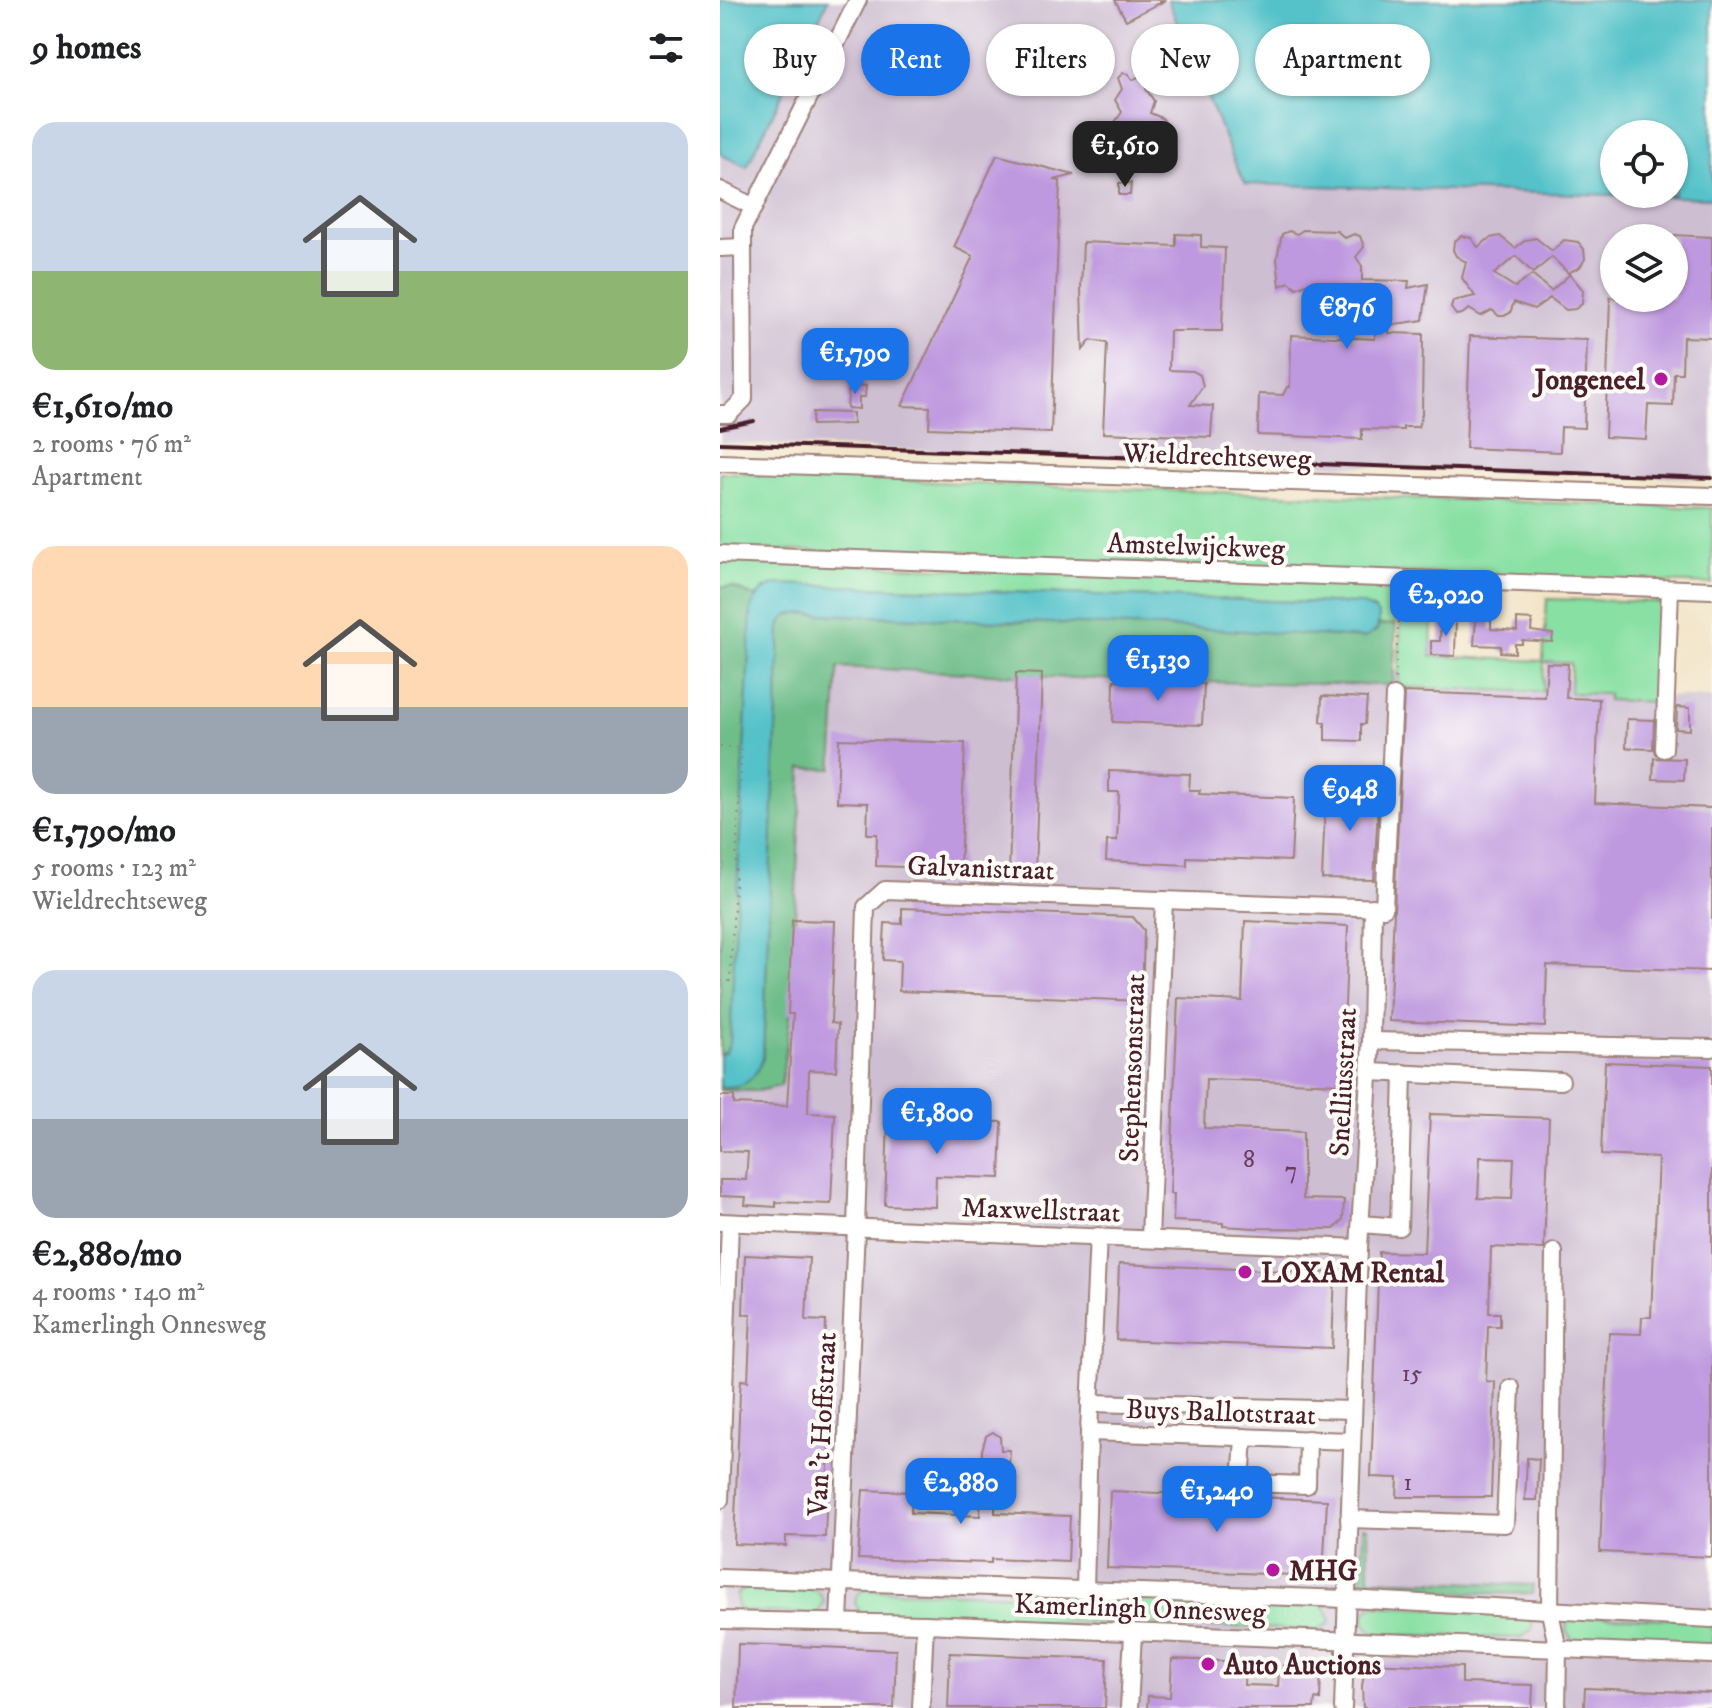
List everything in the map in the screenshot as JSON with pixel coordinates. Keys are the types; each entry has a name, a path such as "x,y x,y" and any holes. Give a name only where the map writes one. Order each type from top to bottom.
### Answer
{"street":[{"path":"720,414 729,414 744,399 743,228 858,0"},
{"path":"720,190 754,207"},
{"path":"720,248 743,247"},
{"name":"Wieldrechtseweg","path":"720,463 1712,496"},
{"name":"Amstelwijckweg","path":"720,554 1712,590"},
{"path":"1664,749 1670,589"},
{"name":"Snelliusstraat","path":"1343,1708 1359,1248 1370,1072 1373,907 1384,908 1394,696"},
{"name":"Galvanistraat","path":"856,1228 866,907 885,890 1373,907"},
{"name":"Stephensonstraat","path":"1150,1239 1164,900"},
{"path":"1371,1041 1712,1048"},
{"path":"1370,1072 1561,1081"},
{"path":"1361,1224 1399,1227 1403,1073"},
{"path":"720,1500 725,1222"},
{"name":"Maxwellstraat","path":"725,1222 1359,1248"},
{"name":"Van 't Hoffstraat","path":"839,1622 856,1228"},
{"name":"Buys Ballotstraat","path":"1085,1591 1098,1236"},
{"path":"1554,1252 1550,1612 1558,1650 1557,1708"},
{"path":"1349,1519 1505,1524 1511,1388"},
{"name":"Buys Ballotstraat","path":"1090,1403 1353,1410"},
{"name":"Buys Ballotstraat","path":"1089,1432 1352,1441"},
{"path":"1244,1437 1241,1483 1307,1485 1308,1439"},
{"name":"Kamerlingh Onnesweg","path":"720,1578 1348,1599 1712,1619"},
{"name":"Kamerlingh Onnesweg","path":"720,1620 925,1624 1712,1655"},
{"path":"921,1708 925,1624"},
{"path":"1129,1708 1133,1634"}],"path":[{"path":"1394,696 1400,579"},
{"path":"720,747 742,747 730,981 720,981"}],"shaded area":[{"path":"829,0 1168,0 1178,24 1131,24 1131,96 1209,96 1247,184 1600,195 1600,208 1688,208 1688,197 1712,198 1712,479 720,443 720,154 747,166 782,96 845,96 845,24 817,24"},
{"path":"798,651 1605,680 1604,694 1712,698 1712,1708 720,1708 720,1084 772,1084"}],"green space":[{"path":"720,472 1026,486 1712,508 1712,584 720,548"},
{"path":"720,560 1398,585 1396,624 1379,625 1379,616 1361,604 777,584 764,589 756,597 732,587 720,587"},
{"path":"1402,585 1433,585 1431,656 1543,661 1547,599 1659,602 1664,611 1663,662 1653,663 1653,685 1660,685 1659,702 1608,700 1608,694 1570,693 1571,663 1544,662 1543,692 1398,687"},
{"path":"720,587 732,587 756,597 751,608 730,1043 726,1052 720,1055"},
{"path":"790,613 1365,637 1377,630 1379,625 1396,624 1393,685 1142,681 838,667 832,769 802,768 790,1018 781,1086 757,1091 720,1090 720,1087 737,1087 763,1058 780,628 781,620"},
{"path":"1363,1527 1368,1528 1369,1579 1533,1585 1532,1594 1361,1591"},
{"path":"747,1588 815,1590 824,1602 817,1614 742,1611 737,1607 737,1593"},
{"path":"862,1590 1319,1604 1325,1607 1331,1620 1318,1630 862,1615 855,1603"},
{"path":"1372,1606 1525,1613 1532,1620 1532,1629 1521,1638 1375,1634 1364,1620 1365,1613"},
{"path":"1572,1616 1712,1620 1712,1646 1577,1643 1567,1630"}],"water":[{"path":"720,0 828,0 816,24 744,24 744,96 781,96 747,167 720,154"},
{"path":"1168,0 1712,0 1712,198 1688,197 1688,120 1600,120 1600,195 1246,184 1207,96 1239,96 1239,24 1178,24"},
{"path":"777,584 1361,604 1375,610 1379,616 1377,630 1365,638 808,613 785,617 780,628 763,1058 748,1082 720,1087 720,1055 726,1052 730,1043 751,608 761,593"}],"building":[{"path":"1115,0 1166,0 1126,20"},
{"path":"1123,73 1128,74 1131,78 1131,96 1151,96 1154,101 1150,113 1162,118 1167,125 1166,135 1157,146 1164,156 1164,163 1156,171 1145,168 1138,154 1121,163 1110,155 1111,147 1120,137 1113,125 1122,112 1115,100 1122,89 1118,78"},
{"path":"997,155 1074,175 1054,180 1060,181 1051,433 929,428 930,407 902,406 973,256 954,247"},
{"path":"1119,183 1131,183 1130,195 1119,195"},
{"path":"1303,230 1337,231 1345,238 1354,234 1360,236 1364,247 1356,257 1362,266 1362,280 1409,281 1408,288 1428,284 1423,320 1389,325 1389,333 1423,334 1422,414 1418,427 1403,427 1403,430 1362,429 1362,439 1258,435 1259,394 1283,395 1290,387 1291,335 1375,339 1377,286 1361,296 1349,293 1342,296 1333,286 1321,288 1311,282 1297,288 1289,282 1280,286 1277,258 1282,234 1289,231 1297,234"},
{"path":"1176,234 1201,235 1201,247 1225,248 1222,331 1170,331 1169,370 1193,371 1200,375 1203,386 1190,405 1213,406 1211,437 1103,433 1107,343 1091,340 1083,350 1083,242 1176,246"},
{"path":"1461,236 1471,238 1478,247 1490,238 1500,236 1515,248 1526,240 1536,238 1552,251 1564,240 1578,242 1584,249 1585,259 1580,267 1568,273 1552,257 1533,273 1516,256 1494,274 1515,287 1532,275 1551,291 1570,274 1583,290 1582,304 1566,310 1550,298 1534,309 1514,302 1510,313 1504,316 1492,310 1481,316 1469,309 1456,315 1451,308 1453,301 1475,296 1462,278 1466,262 1453,250 1454,242"},
{"path":"1688,236 1712,237 1712,338 1683,337 1682,373 1674,373 1673,406 1648,405 1646,439 1605,437 1609,312 1688,312"},
{"path":"1470,336 1587,340 1584,428 1561,427 1560,452 1466,448"},
{"path":"849,385 866,386 865,397 859,397 859,409 847,408"},
{"path":"813,412 853,413 853,424 812,425"},
{"path":"1441,616 1456,617 1455,656 1431,655 1431,641 1440,641"},
{"path":"1476,618 1491,619 1491,629 1517,631 1517,619 1532,620 1531,631 1553,634 1552,642 1522,640 1522,644 1515,644 1515,653 1500,652 1501,646 1474,645"},
{"path":"1547,663 1568,664 1566,698 1599,699 1595,803 1712,808 1712,971 1547,965 1545,1027 1389,1021 1404,692 1545,697"},
{"path":"1016,673 1042,674 1035,874 1009,873"},
{"path":"1114,680 1204,684 1202,725 1113,722"},
{"path":"1322,696 1367,698 1361,741 1325,740 1325,723 1321,722"},
{"path":"1677,707 1690,708 1690,730 1676,729"},
{"path":"1627,719 1654,720 1653,749 1626,748"},
{"path":"839,739 965,743 960,869 876,866 877,834 867,834 868,803 837,802"},
{"path":"1654,758 1685,759 1684,780 1653,779"},
{"path":"1109,771 1190,774 1189,790 1200,790 1199,794 1294,798 1291,861 1187,857 1187,865 1106,861 1107,841 1117,841 1119,792 1109,792"},
{"path":"1326,785 1379,787 1374,880 1322,879"},
{"path":"902,908 1133,917 1144,930 1142,1001 899,991 900,961 883,960 885,923 902,924"},
{"path":"792,920 835,921 831,1023 838,1024 836,1071 809,1070 808,1113 835,1114 831,1204 776,1202 776,1207 745,1205 746,1197 720,1196 720,1180 746,1180 748,1152 720,1151 720,1096 734,1096 734,1104 787,1106 793,1014 788,1014"},
{"path":"1245,921 1348,926 1342,1084 1206,1079 1204,1128 1303,1132 1303,1199 1344,1200 1343,1220 1334,1229 1255,1228 1173,1221 1174,1194 1170,1194 1178,998 1242,1001"},
{"path":"1605,1062 1712,1066 1712,1557 1600,1552 1609,1333 1641,1334 1642,1317 1651,1317 1658,1158 1601,1155"},
{"path":"1430,1114 1549,1118 1544,1249 1491,1247 1489,1313 1500,1313 1500,1326 1488,1326 1486,1381 1495,1382 1491,1497 1397,1497 1398,1478 1371,1477 1379,1252 1424,1253","holes":["1480,1157 1514,1158 1512,1199 1478,1198"]},
{"path":"888,1118 1002,1122 1000,1178 936,1176 935,1207 885,1205"},
{"path":"745,1255 809,1258 806,1320 826,1321 823,1395 831,1396 825,1537 786,1536 786,1546 734,1544 740,1392 741,1380 748,1381 751,1314 743,1314"},
{"path":"1119,1264 1335,1273 1332,1348 1116,1340"},
{"path":"993,1432 1000,1437 1001,1450 1010,1450 1008,1481 996,1481 995,1513 1070,1516 1068,1562 858,1559 863,1490 912,1492 911,1513 980,1516 982,1450 986,1436"},
{"path":"1527,1458 1539,1459 1537,1500 1525,1500"},
{"path":"1110,1491 1327,1500 1323,1576 1107,1568"},
{"path":"738,1644 896,1650 894,1708 736,1708"},
{"path":"950,1653 1107,1659 1105,1708 948,1708"},
{"path":"1172,1659 1245,1662 1244,1685 1278,1686 1279,1670 1284,1670 1284,1665 1299,1662 1316,1666 1316,1671 1321,1671 1320,1700 1315,1699 1314,1708 1147,1708 1148,1696 1170,1697"},
{"path":"1369,1663 1462,1667 1462,1683 1533,1685 1532,1708 1363,1708 1362,1686 1365,1667"},
{"path":"1585,1688 1712,1693 1712,1708 1584,1708"}],"railway":[{"path":"720,428 754,421"},
{"path":"720,443 1712,478"}],"place":[{"name":"Jongeneel","path":"1661,379"},
{"name":"LOXAM Rental","path":"1245,1272"},
{"name":"MHG","path":"1273,1570"},
{"name":"Auto Auctions","path":"1208,1664"}]}
